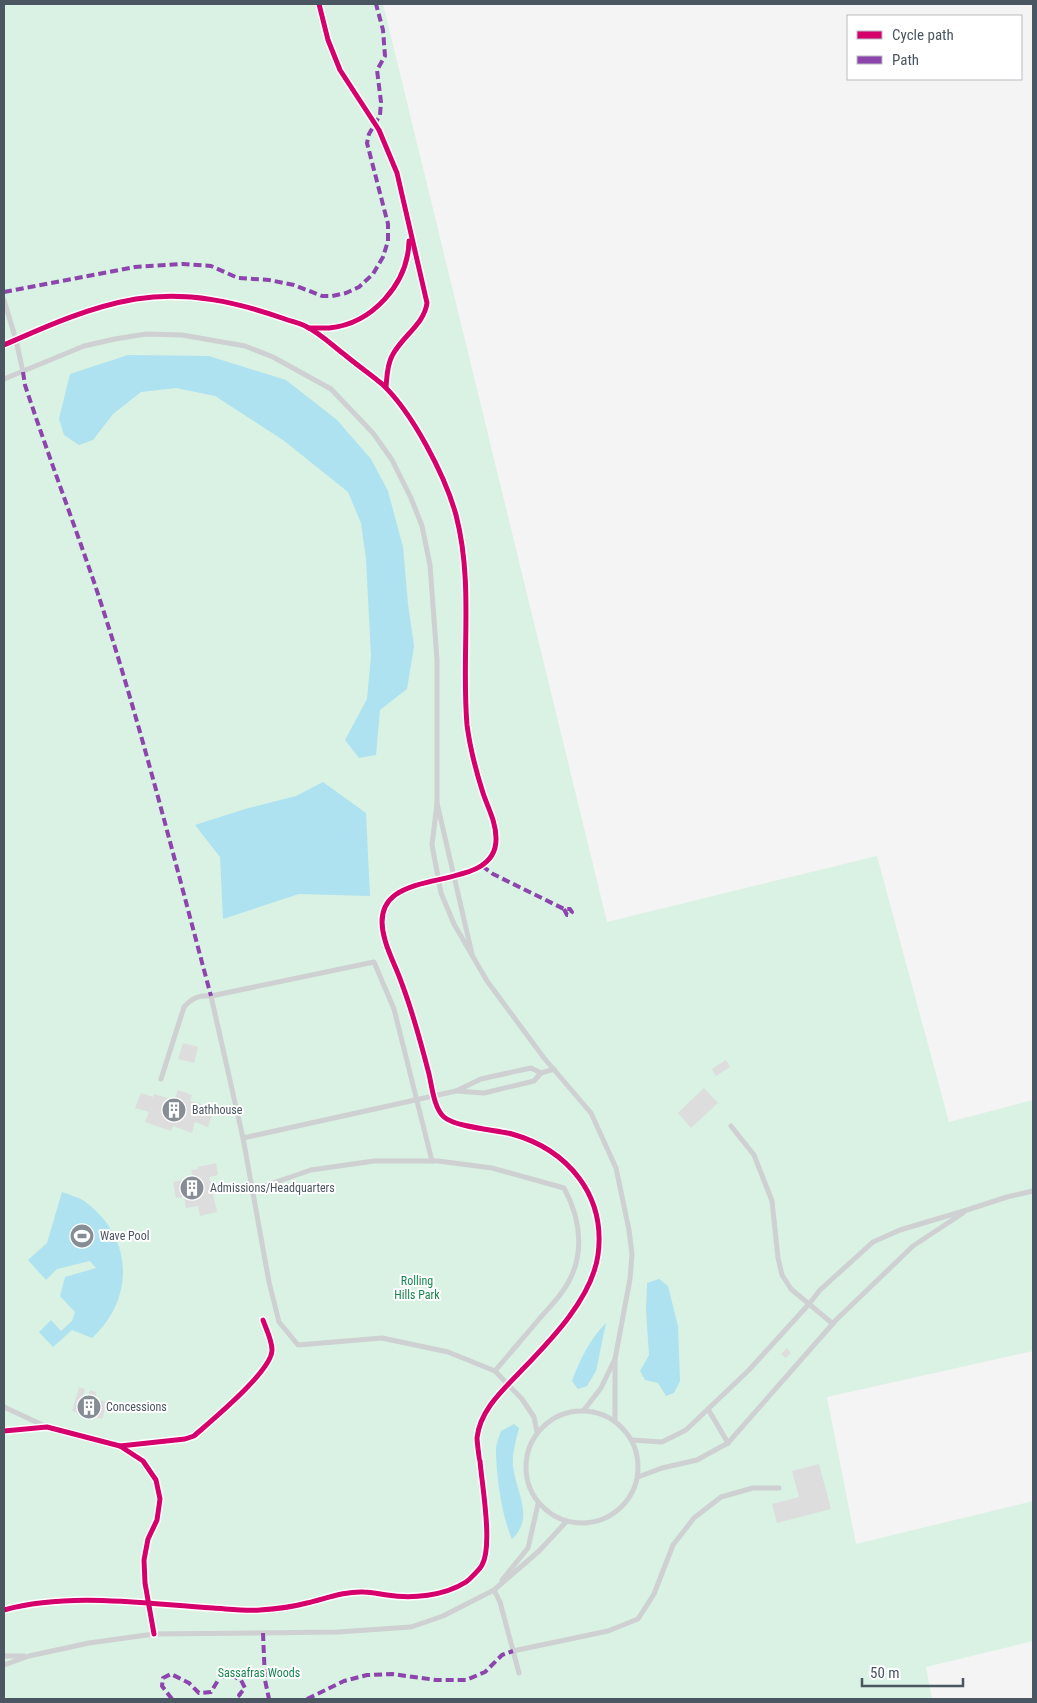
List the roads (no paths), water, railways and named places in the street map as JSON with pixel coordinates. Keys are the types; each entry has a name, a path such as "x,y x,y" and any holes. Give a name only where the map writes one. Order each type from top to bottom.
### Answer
{"lane":[{"path":"4,300 23,372"},
{"path":"4,379 84,346 146,334 182,335 244,346 273,357 330,389 373,433 392,460 411,498 422,526 430,566 437,660 438,803 432,845 441,893 454,924 487,981 554,1069 591,1113 616,1168 632,1254 630,1279 615,1359 615,1421"},
{"path":"438,803 472,954"},
{"path":"161,1079 184,1007 190,1000 196,997 212,996 374,962 394,1010 432,1161"},
{"path":"212,996 243,1138 269,1282 280,1322 298,1345 382,1338 448,1352 495,1370 522,1398 534,1417 537,1432"},
{"path":"243,1138 456,1091 481,1080 531,1068 541,1072 554,1069"},
{"path":"456,1091 484,1093 534,1081 541,1072"},
{"path":"731,1126 754,1155 772,1200 778,1258 782,1275 791,1289 833,1324"},
{"path":"253,1190 311,1170 374,1161 432,1161 492,1168 564,1188 572,1202 577,1217 580,1238 573,1275 562,1292 495,1370"},
{"path":"632,1440 662,1442 686,1430 749,1370 820,1290 873,1242 900,1230 1033,1190"},
{"path":"638,1477 662,1468 697,1460 728,1444 833,1324 913,1246 967,1210"},
{"path":"584,1410 601,1388 615,1359"},
{"path":"4,1407 47,1427"},
{"path":"708,1409 728,1444"},
{"path":"584,1410 600,1414 615,1421 632,1440 638,1458 638,1477 631,1495 619,1510 603,1520 585,1524 566,1522 551,1515 538,1504 528,1487 525,1468 528,1449 537,1432 550,1420 566,1412 584,1410"},
{"path":"513,1651 608,1631 638,1618 654,1594 674,1545 694,1518 721,1497 753,1488 779,1488"},
{"path":"494,1590 528,1548 538,1504"},
{"path":"4,1665 29,1656 89,1643 154,1634 338,1632 411,1627 443,1616 494,1590 540,1551 566,1522"},
{"path":"494,1590 500,1602 518,1673"},
{"path":"4,1656 29,1656"}],"water":[{"path":"128,355 209,356 286,380 337,420 371,459 388,491 403,547 414,646 407,689 380,710 376,755 359,758 345,740 367,699 371,656 366,559 361,523 348,492 283,440 215,396 176,388 141,392 113,414 93,440 79,445 64,435 59,419 70,374"},
{"path":"323,782 366,813 370,896 299,894 223,919 220,857 195,825 245,809 296,796"},
{"path":"62,1192 84,1201 100,1215 112,1231 120,1249 123,1267 122,1286 116,1304 106,1322 92,1338 72,1330 53,1347 39,1332 51,1320 61,1331 72,1321 75,1312 60,1296 65,1277 96,1268 90,1261 57,1269 46,1280 28,1260 47,1243"},
{"path":"659,1279 668,1286 678,1326 680,1381 674,1393 666,1396 658,1383 645,1380 640,1371 649,1355 646,1310 647,1283"},
{"path":"606,1323 596,1371 587,1386 578,1389 572,1381 578,1365 590,1343"},
{"path":"514,1424 519,1428 513,1466 523,1514 519,1531 512,1539 500,1496 496,1450 501,1431"}],"place":[{"name":"Bathhouse","path":"174,1110"},
{"name":"Admissions/Headquarters","path":"192,1188"},
{"name":"Wave Pool","path":"82,1236"},
{"name":"Concessions","path":"89,1407"}],"park label":[{"name":"Rolling Hills Park","path":"417,1288"},
{"name":"Sassafras Woods","path":"259,1673"}]}
